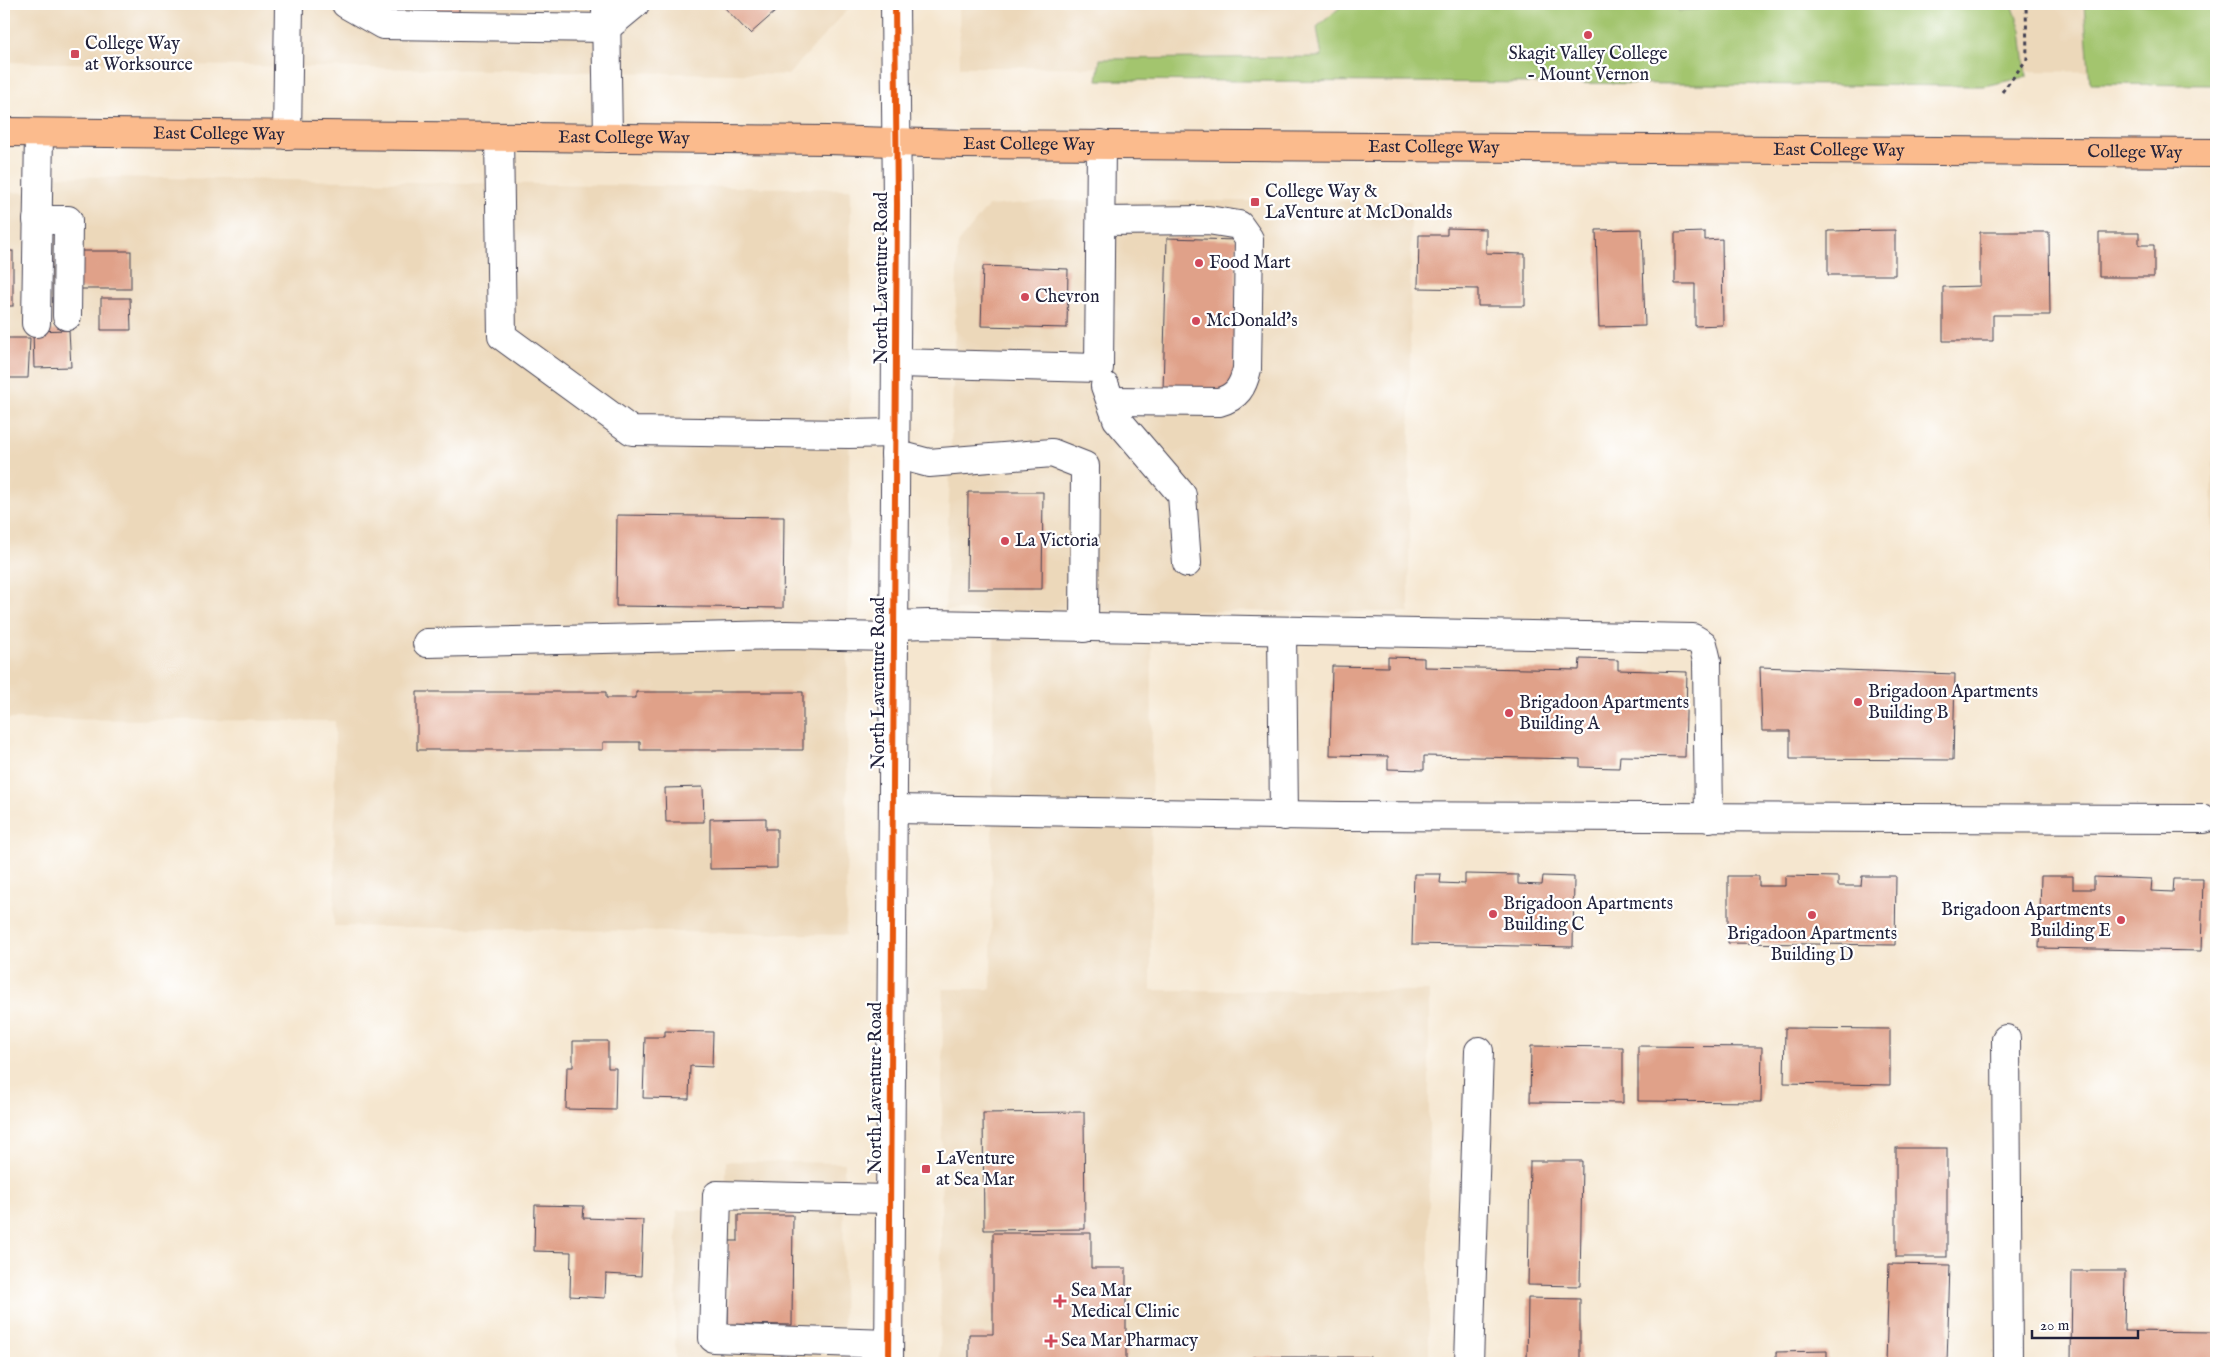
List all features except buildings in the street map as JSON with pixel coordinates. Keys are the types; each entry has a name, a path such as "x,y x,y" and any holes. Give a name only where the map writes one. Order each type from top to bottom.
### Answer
{"main road":[{"name":"East College Way","path":"4,132 2053,152"},
{"name":"College Way","path":"2053,152 2216,153"}],"street":[{"path":"287,135 288,4"},
{"path":"346,4 383,25 606,16 635,4"},
{"name":"North Laventure Road","path":"889,1354 896,363 895,4"},
{"path":"606,16 608,138"},
{"path":"36,323 39,132"},
{"path":"499,137 502,336 632,431 848,434 895,443 929,463 1052,453 1085,466 1084,628"},
{"path":"1101,144 1098,368 1117,420 1182,495 1187,563"},
{"path":"38,220 68,220 67,316"},
{"path":"1101,221 1218,221 1240,225 1249,239 1247,369 1239,391 1228,400 1219,402 1111,401"},
{"path":"896,363 1098,368"},
{"path":"427,642 1084,628 1693,638 1703,644 1707,662 1709,818"},
{"path":"1282,631 1284,816"},
{"path":"893,809 1284,816 2204,819"},
{"path":"2006,1039 2008,1363"},
{"path":"1469,1363 1479,1051"},
{"path":"889,1354 713,1338 717,1195 890,1199"}],"path":[{"path":"2002,92 2027,59 2026,4"}],"shaded area":[{"path":"4,4 851,4 851,6 788,75 4,62"},
{"name":"Skagit Valley College - Mount Vernon","path":"959,4 2216,4 2216,72 960,67"},
{"path":"45,176 851,189 846,935 334,926 335,721 4,719 4,192 45,193"},
{"path":"1053,201 1411,201 1409,612 1152,611 1151,990 1429,991 1429,1363 940,1363 943,989 991,989 994,611 945,610 958,243 988,206"},
{"path":"2214,212 2216,212 2216,616 2212,616"},
{"path":"726,1161 844,1163 843,1363 675,1363 677,1210 726,1210"}],"green space":[{"path":"1344,4 1683,4 1678,11 1745,4 2012,4 2021,30 2026,77 1985,86 1097,80 1100,59 1322,57 1317,27"},
{"path":"2084,4 2216,4 2216,85 2090,84"}],"cycle path":[{"path":"889,1363 897,204 895,4"}],"place":[{"name":"Skagit Valley College - Mount Vernon","path":"1588,35"},
{"name":"College Way at Worksource","path":"75,54"},
{"name":"College Way & LaVenture at McDonalds","path":"1255,202"},
{"name":"Food Mart","path":"1199,263"},
{"name":"Chevron","path":"1025,297"},
{"name":"McDonald's","path":"1196,321"},
{"name":"La Victoria","path":"1005,541"},
{"name":"Brigadoon Apartments Building B","path":"1858,702"},
{"name":"Brigadoon Apartments Building A","path":"1509,713"},
{"name":"Brigadoon Apartments Building C","path":"1493,914"},
{"name":"Brigadoon Apartments Building D","path":"1812,915"},
{"name":"Brigadoon Apartments Building E","path":"2121,920"},
{"name":"LaVenture at Sea Mar","path":"926,1169"},
{"name":"Sea Mar Medical Clinic","path":"1060,1301"},
{"name":"Sea Mar Pharmacy","path":"1051,1341"}]}
